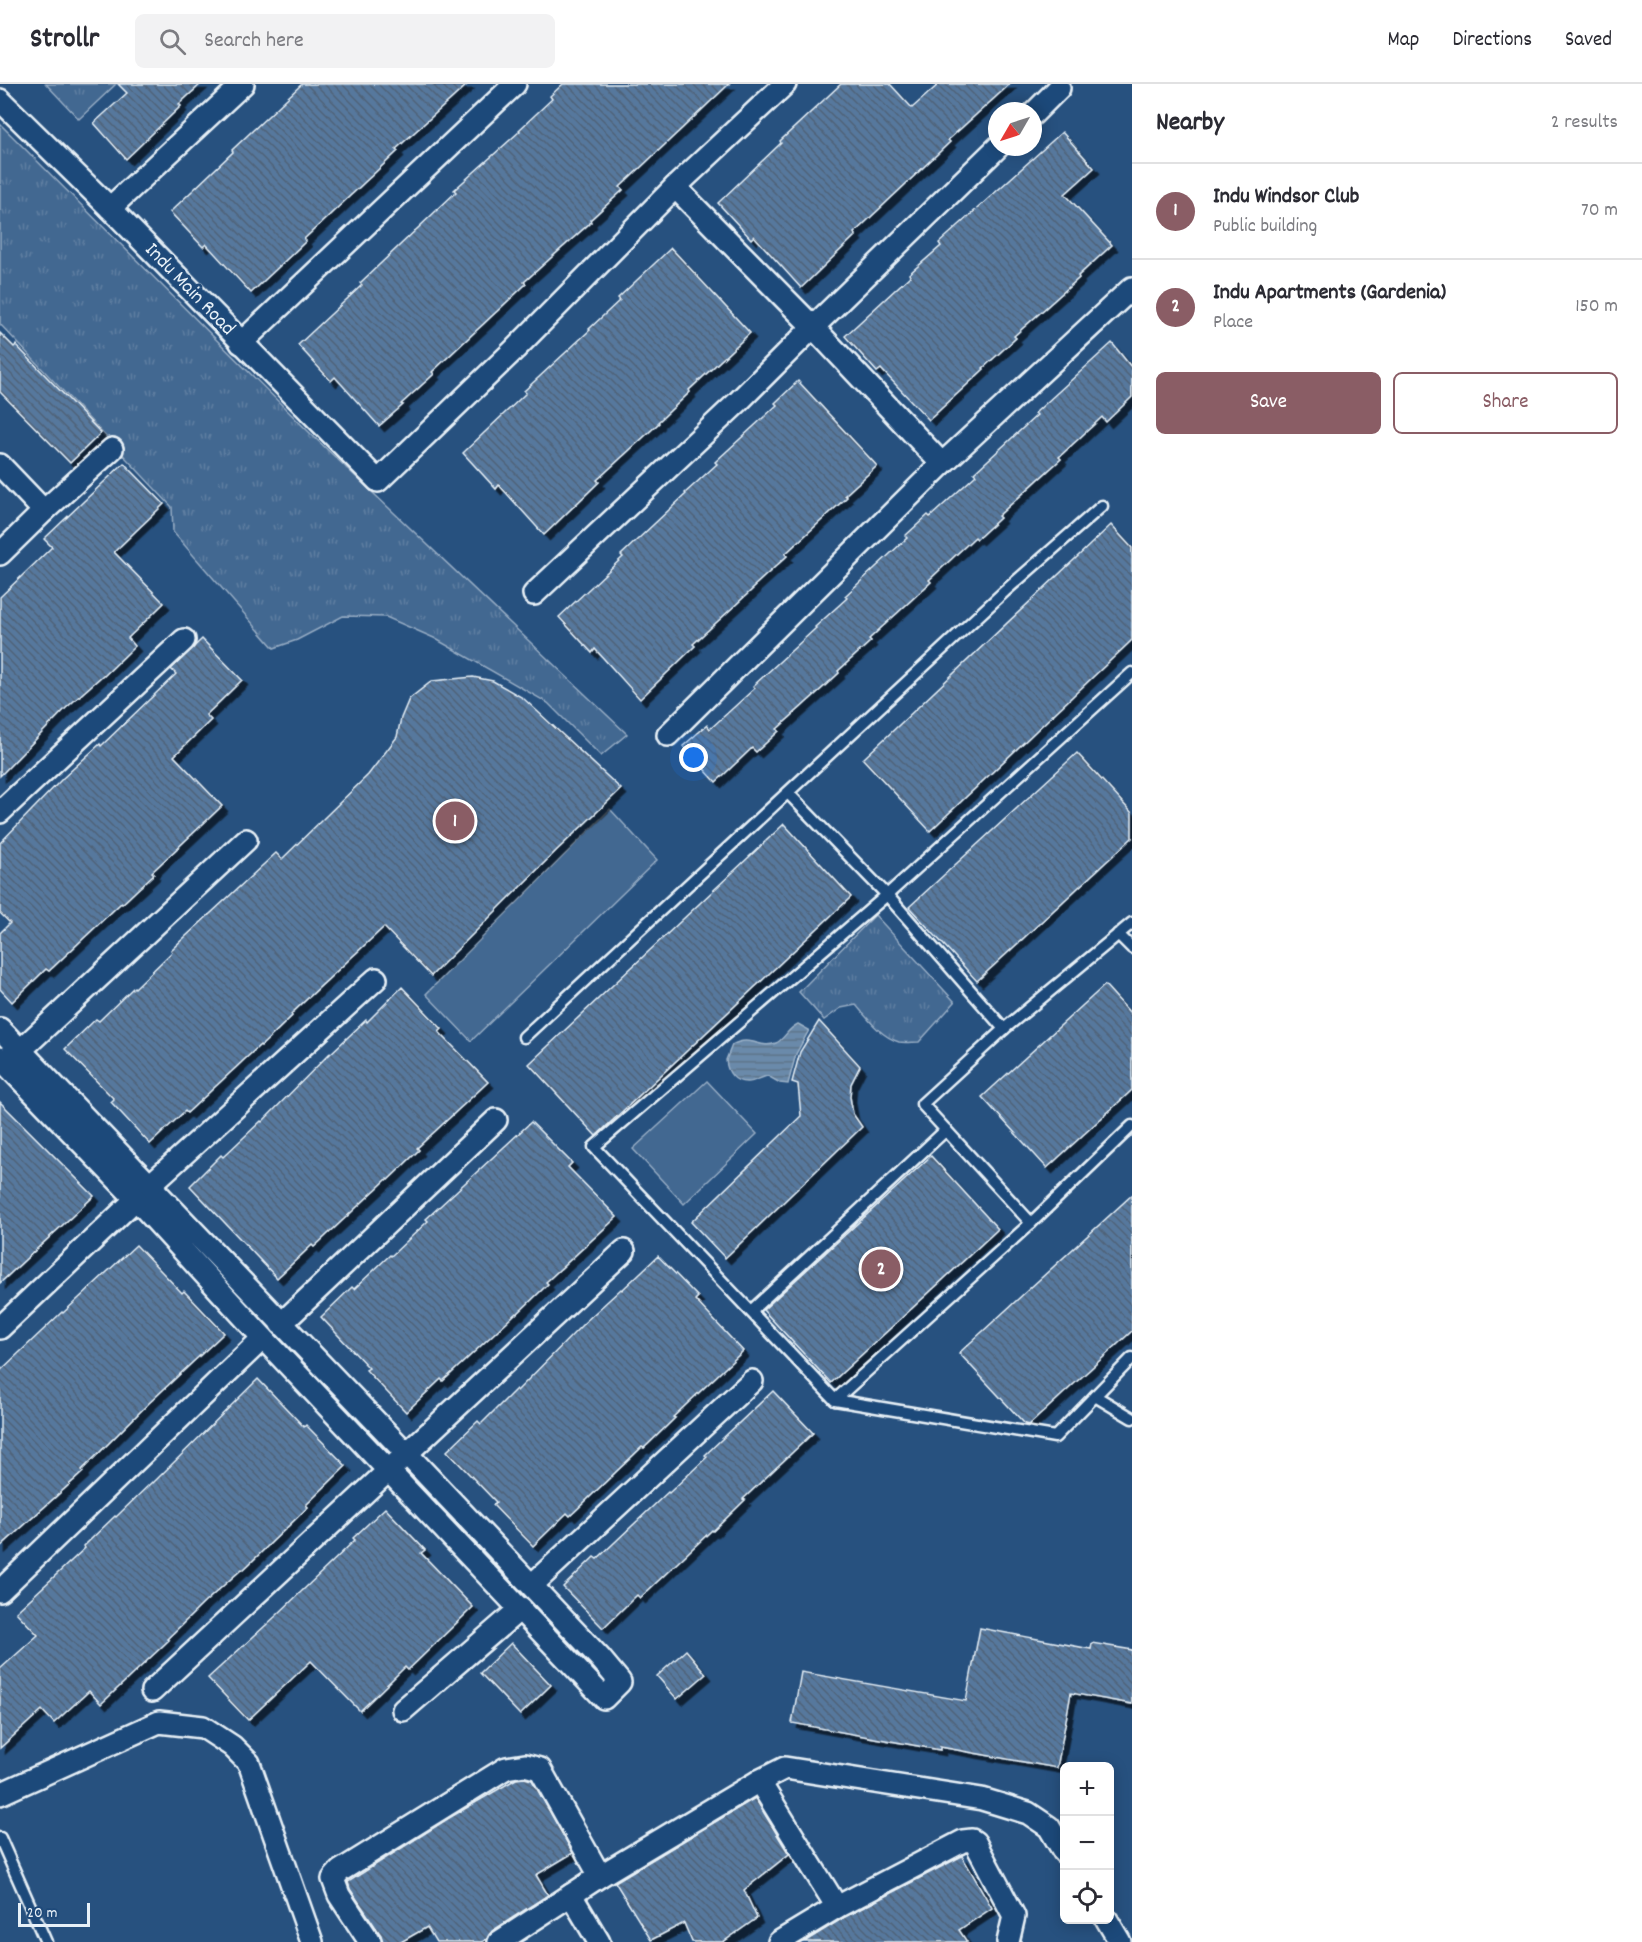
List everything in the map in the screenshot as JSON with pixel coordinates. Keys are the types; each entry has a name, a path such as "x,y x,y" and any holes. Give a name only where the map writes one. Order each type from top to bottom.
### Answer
{"street":[{"path":"110,208 243,84"},
{"path":"241,343 515,84"},
{"path":"785,84 675,187 813,327 942,464"},
{"path":"1042,105 1059,88"},
{"name":"Indu Main Road","path":"0,100 110,208 378,481 515,349 675,187"},
{"path":"534,594 738,402 989,156"},
{"path":"668,735 942,464 1132,288"},
{"path":"0,554 112,449"},
{"path":"0,465 44,511"},
{"path":"0,812 184,640"},
{"path":"6,1061 246,840"},
{"path":"0,1328 143,1192 376,979"},
{"path":"0,1029 6,1061 143,1192 281,1324 532,1585 620,1682 604,1698 263,1338 143,1192"},
{"path":"281,1324 496,1120"},
{"path":"152,1691 624,1251"},
{"path":"0,1591 263,1338"},
{"path":"532,1585 753,1381"},
{"path":"403,1710 520,1608"},
{"path":"0,1794 159,1722 203,1727 232,1746 249,1763 312,1942"},
{"path":"370,1942 339,1894 333,1879 340,1871 506,1768 525,1765 540,1769 600,1876"},
{"path":"499,1942 600,1876 759,1781 785,1768 982,1800 1028,1813 1049,1827 1060,1844"},
{"path":"759,1781 837,1907"},
{"path":"778,1942 837,1907 963,1841 972,1840 1014,1916 1008,1942"},
{"path":"571,1895 599,1942"},
{"path":"1109,1924 1120,1942"}],"lane":[{"path":"524,1037 1005,591 1102,506"},
{"path":"1132,674 887,896 594,1147 835,1400 1055,1437 1132,1358"},
{"path":"788,793 887,896 1004,1029"},
{"path":"1031,1223 922,1104 1004,1029 1132,923"},
{"path":"1118,934 1132,948"},
{"path":"835,1400 1031,1223 1132,1126"},
{"path":"751,1311 946,1130"},
{"path":"1095,1396 1132,1418"},
{"path":"0,1838 46,1942"}],"green space":[{"path":"46,84 116,84 79,119"},
{"path":"0,124 313,436 627,734 601,756 548,703 434,638 386,617 343,616 297,640 274,648 173,532 172,507 0,324"},
{"path":"610,809 657,860 471,1041 426,994"},
{"path":"875,915 955,1002 919,1042 892,1040 875,1026 856,1005 841,1008 824,1020 799,992"},
{"path":"707,1081 757,1134 684,1204 633,1149"}],"shaded area":[{"path":"798,1024 809,1030 796,1054 788,1084 780,1083 768,1076 743,1082 732,1076 726,1060 732,1045 750,1041 770,1045 776,1043"}],"building":[{"path":"118,84 201,84 126,159 94,123 127,93"},
{"path":"302,84 468,84 396,149 398,151 304,239 306,241 251,293 206,244 203,247 170,212"},
{"path":"563,84 729,84 620,187 623,190 590,220 591,222 524,282 526,284 432,372 434,374 379,426 335,377 331,381 298,345 456,192 454,190 520,131 552,99 550,96"},
{"path":"841,84 890,84 912,108 939,84 1010,84 948,140 950,142 854,233 856,235 801,288 754,236 751,239 718,203 781,143 780,141"},
{"path":"1062,132 1094,168 1065,194 1112,245 1014,336 1016,338 929,420 881,369 877,372 845,336 941,246 939,243 1035,156 1042,156 1042,150"},
{"path":"671,248 750,333 689,390 690,392 659,423 597,480 599,482 544,535 499,485 496,489 463,453"},
{"path":"0,333 14,347 16,345 101,433 70,463 0,392"},
{"path":"1112,343 1132,368 1132,397 1106,422 1102,417 1059,457 1061,459 998,516 1000,518 977,539 975,537 929,580 931,582 869,639 871,641 838,671 839,673 777,729 779,731 756,752 752,748 716,782 683,746 707,725 710,729 755,688 753,686 816,628 847,598 845,596 907,538 905,536 928,515 930,517 976,475 974,473 1037,415 1035,413"},
{"path":"798,381 877,466 785,554 787,556 755,587 693,644 695,646 640,699 595,649 592,653 559,617 717,464 715,462 777,405 775,403"},
{"path":"124,463 164,504 114,552 164,603 128,638 135,646 66,708 0,776 0,597 52,547 44,539"},
{"path":"1111,525 1132,548 1132,640 930,831 863,759"},
{"path":"202,639 242,680 206,715 211,720 174,756 222,806 152,872 154,874 122,904 49,971 46,969 12,1002 0,989 0,933 10,923 0,913 0,843 63,778 100,744 101,746 176,674 171,669"},
{"path":"473,677 493,681 523,698 621,789 431,976 384,927 291,1014 292,1016 261,1046 150,1144 111,1102 114,1099 65,1049 96,1019 99,1021 135,988 172,952 171,950 276,853 282,859 368,775 397,737 401,718 409,699 432,681"},
{"path":"1077,753 1132,813 1132,838 977,981 909,907"},
{"path":"784,824 851,897 596,1136 529,1064"},
{"path":"1105,985 1132,1015 1132,1090 1047,1168 982,1097"},
{"path":"402,987 442,1029 439,1032 488,1082 417,1148 419,1150 388,1180 277,1278 190,1186 221,1155 223,1157 262,1122 329,1054 366,1020 367,1022"},
{"path":"819,1021 860,1066 851,1084 850,1097 853,1114 862,1127 725,1258 691,1222 801,1116 798,1084 792,1082 800,1052"},
{"path":"0,1102 94,1196 0,1283"},
{"path":"531,1122 572,1163 568,1167 617,1217 546,1282 548,1284 517,1314 406,1412 366,1370 369,1368 321,1317 352,1287 354,1289 391,1256 428,1221 426,1219"},
{"path":"931,1156 998,1229 831,1383 763,1310"},
{"path":"1132,1195 1132,1331 1029,1425 1025,1424 959,1353"},
{"path":"136,1245 224,1333 149,1403 82,1470 83,1472 0,1547 0,1371"},
{"path":"658,1256 698,1297 695,1300 743,1351 673,1417 675,1418 644,1448 642,1447 570,1516 567,1513 533,1546 493,1505 496,1502 447,1451 478,1421 481,1424 516,1389 517,1391 584,1323"},
{"path":"258,1379 346,1466 306,1505 308,1507 243,1570 205,1602 167,1639 169,1640 101,1704 89,1691 54,1723 42,1710 0,1748 0,1669 38,1635 16,1612 85,1548 84,1546 115,1516 153,1483"},
{"path":"773,1391 813,1433 743,1499 745,1500 713,1531 640,1598 637,1595 603,1628 563,1587 594,1557 597,1559 669,1493 707,1457 705,1455"},
{"path":"385,1508 425,1550 421,1553 473,1607 408,1670 405,1667 360,1711 311,1661 248,1720 208,1678 277,1615"},
{"path":"980,1628 1091,1649 1092,1643 1132,1650 1132,1704 1071,1693 1057,1768 940,1747 940,1750 792,1723 801,1672 966,1701"},
{"path":"511,1643 551,1685 520,1715 480,1673"},
{"path":"686,1650 706,1674 677,1699 657,1676"},
{"path":"516,1779 532,1780 573,1853 536,1875 548,1895 492,1931 482,1942 436,1942 427,1927 401,1942 383,1942 348,1882 449,1818"},
{"path":"755,1798 789,1854 744,1890 757,1918 723,1942 692,1942 684,1923 651,1940 615,1882"},
{"path":"962,1856 992,1908 959,1930 967,1942 804,1942 843,1918"}],"place":[{"name":"Indu Windsor Club","path":"455,821"},
{"name":"Indu Apartments (Gardenia)","path":"881,1269"}]}
